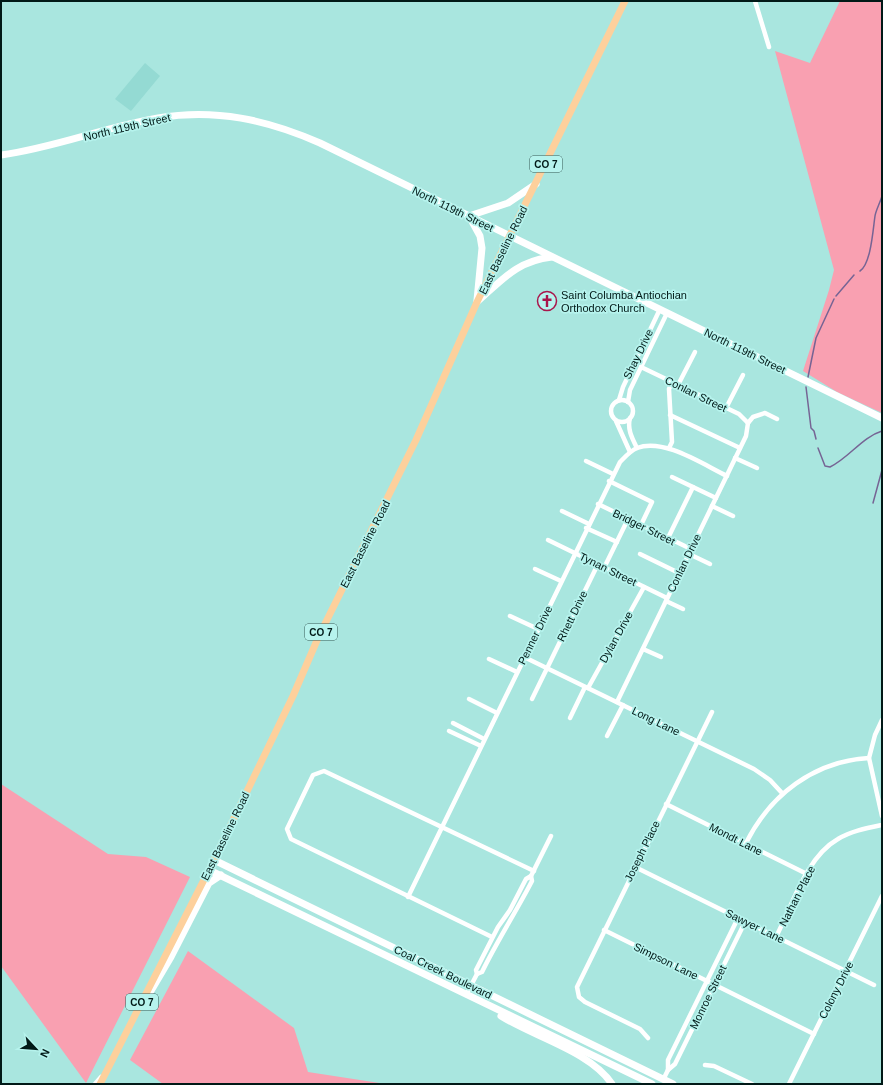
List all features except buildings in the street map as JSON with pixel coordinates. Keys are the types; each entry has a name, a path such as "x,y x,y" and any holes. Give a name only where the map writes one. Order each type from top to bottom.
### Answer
{"main road":[{"name":"East Baseline Road","path":"100,1084 214,860 293,696 318,638 410,454 477,302 625,1"},
{"name":"North 119th Street","path":"1,155 34,149 144,120 169,116 220,114 246,118 294,132 882,418"},
{"path":"477,302 482,248 480,236 469,216 508,203 536,184"},
{"path":"477,302 510,273 531,261 553,257"},
{"name":"Coal Creek Boulevard","path":"214,860 471,986 662,1082 673,1084"},
{"name":"Coal Creek Boulevard","path":"209,870 652,1084"},
{"path":"129,1027 167,963 209,883 221,876"},
{"path":"475,999 514,1024 587,1060 598,1068 612,1084"}],"street":[{"path":"755,1 768,47"},
{"name":"Shay Drive","path":"630,452 611,410 613,404 619,400 623,387 660,309"},
{"name":"Shay Drive","path":"637,448 630,432 629,424 633,411 628,402 630,390 667,313"},
{"path":"678,385 695,352"},
{"name":"Conlan Street","path":"641,367 739,414 748,423"},
{"path":"726,408 743,375"},
{"path":"669,448 672,442 669,388 672,382"},
{"path":"619,400 628,402"},
{"path":"748,423 753,417 765,413 777,419"},
{"path":"670,415 740,448"},
{"path":"615,419 621,422 630,418"},
{"name":"Conlan Drive","path":"617,702 746,436 748,423"},
{"path":"637,448 656,445 669,448 727,476"},
{"name":"Penner Drive","path":"408,897 609,481 620,462 630,452 637,448"},
{"path":"735,458 757,468"},
{"path":"586,461 613,474"},
{"path":"672,477 716,498"},
{"path":"609,481 652,502 641,525"},
{"path":"668,538 693,487"},
{"name":"Bridger Street","path":"598,504 668,538 710,564"},
{"path":"712,506 733,516"},
{"path":"562,511 616,542"},
{"path":"604,568 628,519"},
{"name":"Tynan Street","path":"548,540 644,587 683,610"},
{"path":"640,554 679,573"},
{"name":"Rhett Drive","path":"532,699 598,564"},
{"path":"534,569 561,581"},
{"name":"Dylan Drive","path":"570,718 644,587"},
{"path":"510,616 538,629"},
{"path":"643,649 661,657"},
{"name":"Long Lane","path":"524,657 754,769 770,780 782,793"},
{"path":"489,659 517,672"},
{"path":"469,699 497,713"},
{"path":"608,736 623,704"},
{"name":"Joseph Place","path":"648,1038 640,1029 585,1002 577,992 578,982 712,712"},
{"path":"882,720 875,735 870,758 882,816"},
{"path":"453,724 484,739"},
{"path":"449,731 481,746"},
{"path":"746,843 756,824 782,793 822,770 838,764 870,758"},
{"path":"492,937 292,839 287,829 313,775 324,771 532,874"},
{"name":"Mondt Lane","path":"666,804 806,874"},
{"name":"Nathan Place","path":"776,936 806,874 815,860 837,839 850,832 882,825"},
{"path":"466,995 492,937 518,896 526,879 532,874 551,836"},
{"name":"Sawyer Lane","path":"635,867 874,986"},
{"path":"476,974 482,972 506,926 515,915 532,881 532,874"},
{"name":"Colony Drive","path":"789,1084 882,896"},
{"name":"Monroe Street","path":"668,1070 668,1060 738,918"},
{"name":"Monroe Street","path":"662,1082 668,1070 675,1064 745,922"},
{"name":"Simpson Lane","path":"604,930 814,1034"},
{"path":"704,1065 714,1066 752,1084"},
{"path":"95,1084 108,1068"}],"shaded area":[{"path":"840,1 882,1 882,413 837,392 803,371 834,270 775,51 810,63"},
{"path":"145,63 160,76 131,111 115,99"},
{"path":"1,784 108,854 146,857 190,877 86,1083 1,966"},
{"path":"188,951 294,1028 308,1072 386,1084 163,1084 130,1060"}],"waterway":[{"path":"860,271 867,261 876,214 882,196"},
{"path":"836,296 854,275"},
{"path":"808,377 816,338 834,299"},
{"path":"806,387 811,428 814,431 816,439"},
{"path":"818,448 825,466 830,467 868,438 882,431"},
{"path":"873,503 882,470"}],"place":[{"name":"Saint Columba Antiochian Orthodox Church","path":"547,301"}]}
